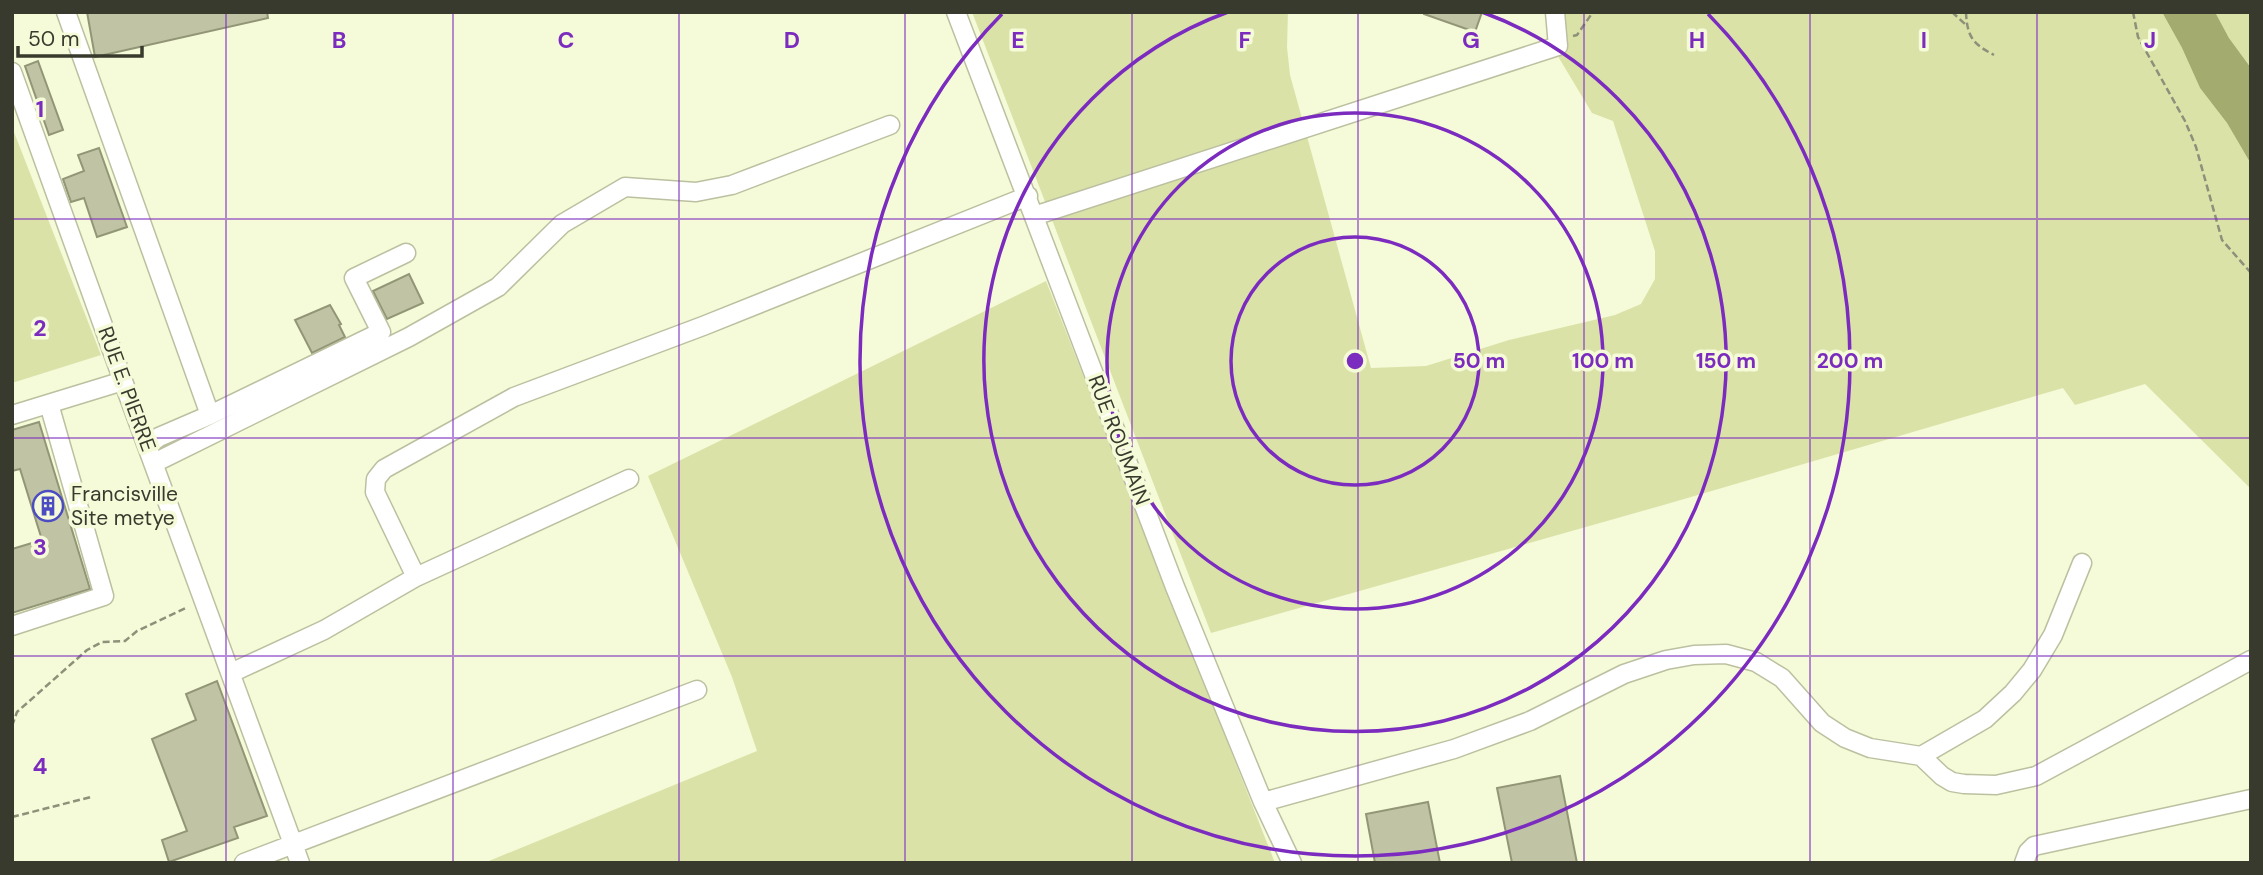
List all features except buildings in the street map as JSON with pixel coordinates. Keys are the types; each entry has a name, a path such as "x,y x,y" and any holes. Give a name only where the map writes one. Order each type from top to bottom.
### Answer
{"street":[{"path":"66,12 210,415"},
{"name":"RUE ROUMAIN","path":"956,12 1175,587 1263,802 1292,863"},
{"path":"1034,216 1558,46 1555,12"},
{"name":"RUE E. PIERRE","path":"12,72 300,863"},
{"path":"154,463 409,337 498,287 562,224 625,187 696,192 732,185 890,125"},
{"path":"416,577 375,492 376,479 384,469 514,397 715,321 1028,196"},
{"path":"148,445 159,437 381,332 354,278 406,253"},
{"path":"12,415 123,381"},
{"path":"12,626 104,596 50,404"},
{"path":"231,673 324,630 416,577 629,479"},
{"path":"1922,756 1985,719 2032,670 2053,635 2082,563"},
{"path":"1263,802 1454,749 1530,721 1623,674 1666,660 1694,655 1726,654 1756,662 1782,678 1822,723 1845,738 1870,748 1922,756 1952,782 1996,785 2036,776 2251,660"},
{"path":"244,863 696,690"},
{"path":"2024,863 2028,852 2034,846 2251,799"}],"path":[{"path":"1558,38 1577,35 1593,12"},
{"path":"1952,12 1967,26"},
{"path":"1966,12 1967,26 1975,45 1994,55"},
{"path":"2133,12 2138,37 2185,121 2196,147 2222,240 2251,273"},
{"path":"12,726 17,712 87,650 102,642 125,641 137,631 203,599"},
{"path":"12,817 91,797"}],"shaded area":[{"path":"972,12 1288,12 1287,47 1290,75 1371,368 1426,366 1509,340 1615,315 1641,304 1655,279 1655,251 1613,121 1592,113 1559,58 1549,12 2162,12 2200,88 2227,123 2251,164 2251,489 2145,384 2075,405 2063,388 1211,633"},
{"path":"2162,12 2215,12 2229,38 2251,68 2251,164 2227,123 2200,88"},
{"path":"2215,12 2251,12 2251,68 2229,38"},
{"path":"12,127 101,355 12,383"},
{"path":"1046,281 1275,863 484,863 757,751 732,677 648,476"}],"place":[{"name":"Francisville Site metye","path":"48,506"}]}
